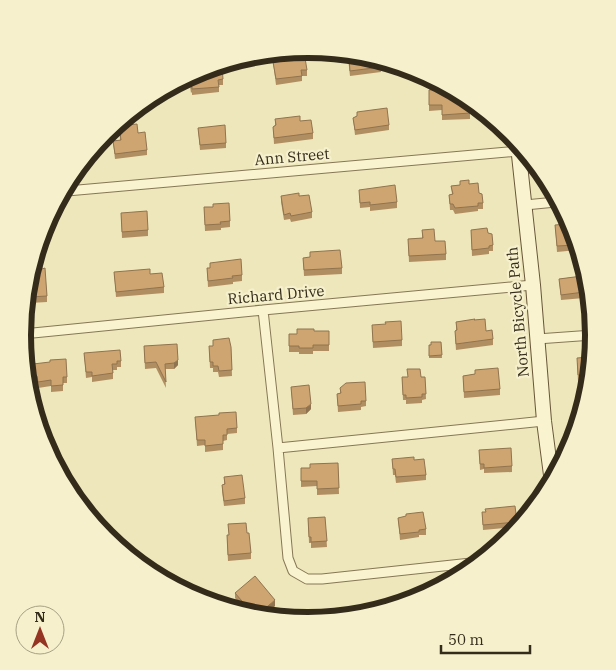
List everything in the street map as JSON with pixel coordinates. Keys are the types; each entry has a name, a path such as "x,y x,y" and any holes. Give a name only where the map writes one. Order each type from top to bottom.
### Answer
{"street":[{"name":"Ann Street","path":"72,191 512,149"},
{"name":"North Bicycle Path","path":"520,157 544,421 550,468"},
{"path":"524,205 551,202"},
{"name":"Richard Drive","path":"31,333 533,285"},
{"path":"264,310 288,558 293,571 307,578 322,579 464,564"},
{"path":"537,340 585,336"},
{"path":"278,448 544,421"}],"building":[{"path":"305,58 307,70 301,70 302,76 276,79 273,62"},
{"path":"349,62 378,67 350,71"},
{"path":"222,72 223,79 218,80 219,87 192,89 191,85 202,79"},
{"path":"429,90 435,90 446,95 470,110 470,113 442,115 442,105 429,105"},
{"path":"387,108 389,125 355,130 353,118 357,116 357,112"},
{"path":"300,116 300,121 311,120 313,133 274,138 273,127 276,125 275,119"},
{"path":"137,124 138,133 145,132 147,150 115,154 113,141 121,140 120,132 128,125"},
{"path":"225,125 226,143 200,145 198,128"},
{"path":"469,180 469,184 478,183 483,203 478,203 478,206 455,208 453,204 450,204 449,195 453,194 451,186 460,185 460,181"},
{"path":"395,185 397,202 370,205 370,202 360,203 359,190"},
{"path":"299,193 299,196 309,195 312,212 291,216 290,213 284,215 281,196"},
{"path":"229,203 230,221 220,222 221,224 205,225 204,207 213,207 213,204"},
{"path":"147,211 148,230 122,232 121,213"},
{"path":"562,224 570,245 557,246 555,225"},
{"path":"487,228 488,233 492,234 493,245 489,246 489,248 472,250 471,230"},
{"path":"434,229 435,241 445,241 446,254 409,256 408,239 423,238 422,230"},
{"path":"340,250 342,268 304,270 303,258 310,257 310,252"},
{"path":"241,259 242,275 208,281 207,268 210,268 210,263"},
{"path":"42,261 42,269 45,268 47,296 34,297"},
{"path":"150,269 150,274 162,273 164,287 116,292 114,272"},
{"path":"578,277 581,292 561,295 559,279"},
{"path":"485,319 486,331 492,330 493,339 456,344 456,322"},
{"path":"401,321 402,340 373,342 372,325"},
{"path":"297,329 329,331 329,345 313,345 313,348 289,346 289,334 297,334"},
{"path":"229,338 232,370 219,371 218,366 213,366 213,362 210,362 209,346 213,346 213,340"},
{"path":"431,342 441,342 442,355 429,356 429,345 431,345"},
{"path":"177,344 178,360 174,363 165,364 166,382 156,362 145,363 144,346"},
{"path":"120,350 121,361 117,361 117,364 112,364 113,373 92,376 92,372 86,372 84,353"},
{"path":"584,357 581,375 578,375 577,358"},
{"path":"66,359 67,377 63,377 63,385 51,386 51,380 38,382 37,376 35,376 33,364 50,362 50,360"},
{"path":"498,368 500,389 464,392 463,376 475,374 475,370"},
{"path":"407,369 420,369 421,377 425,377 426,394 422,394 422,397 406,398 406,395 403,395 402,377 408,377"},
{"path":"365,382 366,401 361,401 361,404 338,406 337,394 341,393 340,388 346,383"},
{"path":"309,385 311,404 306,408 293,409 291,387"},
{"path":"236,412 237,428 227,429 227,435 223,435 223,444 205,446 205,440 197,440 195,417"},
{"path":"511,448 512,466 484,468 484,464 480,464 479,450"},
{"path":"414,457 414,460 424,459 426,475 396,477 392,459"},
{"path":"338,463 339,488 317,489 317,481 301,481 301,468 310,468 310,464"},
{"path":"242,475 245,498 224,501 222,485 225,484 224,477"},
{"path":"515,506 516,517 511,523 483,525 482,512 486,512 485,509"},
{"path":"423,512 426,529 419,530 419,532 400,534 398,518 406,516 406,514"},
{"path":"325,517 327,541 311,542 308,518"},
{"path":"246,523 251,553 228,555 228,524"},
{"path":"255,576 275,600 266,608 255,606 253,604 244,604 235,593"}]}
